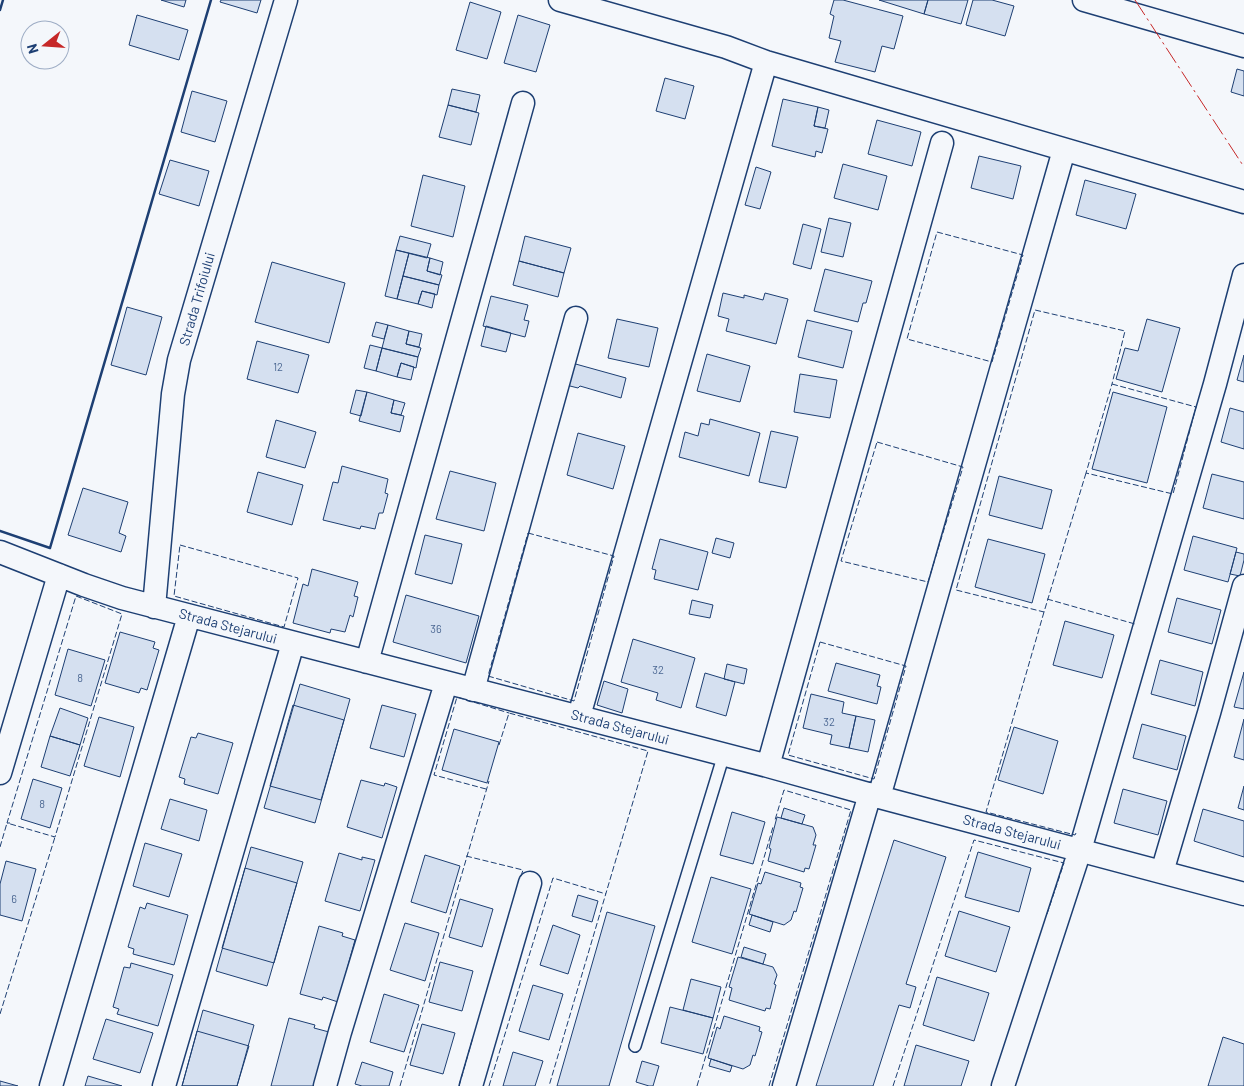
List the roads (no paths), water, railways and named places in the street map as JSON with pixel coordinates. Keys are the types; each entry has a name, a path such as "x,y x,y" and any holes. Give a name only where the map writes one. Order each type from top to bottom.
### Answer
{"street":[{"name":"Strada Trifoiului","path":"154,607 173,394 180,360 286,0"},
{"path":"560,0 726,47 766,62 1244,202"},
{"path":"1084,0 1244,46"},
{"path":"579,716 766,62"},
{"path":"367,662 523,103"},
{"path":"768,766 942,143"},
{"path":"784,1086 875,796 1064,150"},
{"path":"1003,1086 1080,850 1215,384 1244,275"},
{"path":"473,690 576,318"},
{"name":"Strada Stejarului","path":"0,552 84,586 154,607 724,754 1244,894"},
{"path":"0,774 59,575"},
{"path":"1162,872 1244,586"},
{"path":"51,1086 189,616"},
{"path":"164,1086 293,643"},
{"path":"325,1086 446,683"},
{"path":"471,1086 530,883"}],"lane":[{"path":"635,1046 724,754"}]}
